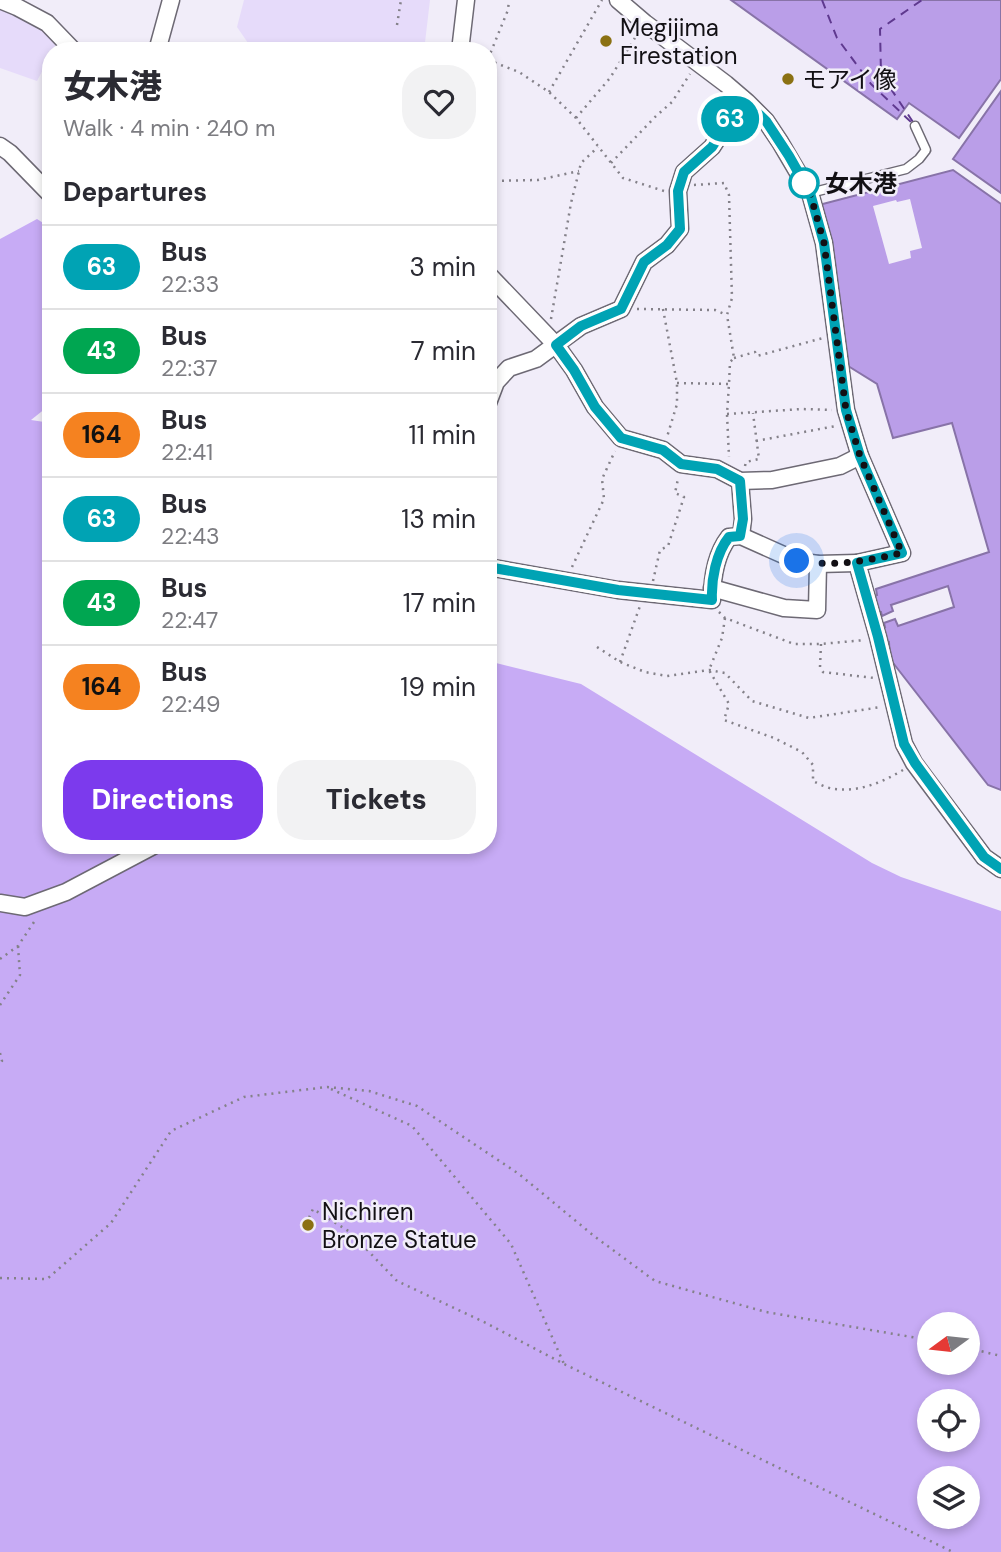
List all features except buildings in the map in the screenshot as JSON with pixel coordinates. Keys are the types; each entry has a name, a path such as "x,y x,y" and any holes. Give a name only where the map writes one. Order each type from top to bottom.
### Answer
{"street":[{"path":"0,0 47,23 65,42"},
{"path":"159,42 171,0"},
{"path":"461,42 466,0"},
{"path":"618,0 743,99 766,121 810,193 824,243 848,417 860,456 902,553 857,563 818,564 797,561 740,536 729,537 716,564 712,594"},
{"path":"497,374 536,359 552,341 621,309 644,262 667,245 680,229 679,188 684,172 712,147 743,99"},
{"path":"0,146 42,186"},
{"path":"497,283 552,341 574,370 595,407 621,438 663,450 681,464 717,469 735,478 772,480 840,466 860,456"},
{"path":"735,478 743,519 740,536"},
{"path":"857,563 904,744 984,857 1001,869"},
{"path":"497,568 648,594 712,594 784,608 817,610 818,564"},
{"path":"0,903 25,907 45,900 66,892 138,854"}],"lane":[{"path":"810,193 906,169 926,150 915,126"}],"path":[{"path":"397,25 401,0"},
{"path":"495,42 508,10 509,0"},
{"path":"550,92 602,0"},
{"path":"576,118 610,78 645,23"},
{"path":"497,63 519,72 550,92 576,118 623,177 664,191 724,183 729,195 732,298 727,315 734,358"},
{"path":"611,163 672,102 698,63"},
{"path":"552,341 571,202 581,163 598,146"},
{"path":"497,181 538,180 579,171"},
{"path":"621,309 715,310 727,315"},
{"path":"663,309 677,383 677,404 663,450"},
{"path":"735,478 727,414 730,362 734,358 755,352 757,356 835,334"},
{"path":"677,383 729,384"},
{"path":"727,414 802,409 848,417"},
{"path":"735,478 746,462 759,459 753,412"},
{"path":"756,441 848,417"},
{"path":"566,580 604,499 602,479 621,438"},
{"path":"620,662 632,626 648,594 660,550 668,546 684,497 675,493 681,464"},
{"path":"712,594 714,606 725,618 794,644 858,641 878,637"},
{"path":"709,670 722,638 725,618"},
{"path":"821,644 820,667 823,672 888,678"},
{"path":"597,647 620,662 645,672 667,676 709,670 725,673 752,701 809,718 894,704"},
{"path":"709,670 729,704 724,720 774,738 802,752 813,765 813,782 832,789 859,789 881,783 915,763"},
{"path":"0,959 18,946 45,900"},
{"path":"0,1005 20,975 18,946"},
{"path":"0,1053 0,1064"},
{"path":"0,1278 47,1279 111,1223 171,1131 244,1097 327,1087 369,1091 417,1106 519,1174 594,1236 655,1281 766,1312 917,1338"},
{"path":"327,1087 412,1126 512,1244 564,1364"},
{"path":"306,1224 313,1209 350,1232 397,1281 953,1552"},
{"path":"980,1352 1001,1356"}],"shaded area":[{"path":"244,0 430,0 425,42 247,42 237,27"},
{"path":"731,0 1001,0 1001,79 959,138 909,103 897,119"},
{"path":"0,4 42,25 57,41 42,42 42,71 37,81 0,68"},
{"path":"1001,91 1001,193 953,159"},
{"path":"953,170 1001,204 1001,790 988,785 890,659 889,642 886,643 882,628 885,627 884,623 895,619 898,626 954,607 948,586 891,605 893,611 882,616 874,596 877,595 876,589 989,552 952,423 893,438 877,384 840,361 815,206"},
{"path":"37,219 42,222 42,411 31,420 42,422 42,854 497,854 497,663 581,684 872,863 901,877 1001,911 1001,1552 0,1552 0,239"}],"pier":[{"path":"910,199 922,248 910,251 911,258 889,264 873,206"}],"ferry route":[{"path":"822,0 837,38 871,84 912,123"},
{"path":"913,122 881,74 880,29 922,0"}],"bus line":[{"name":"63","path":"497,568 618,590 712,600 716,564 724,544 729,537 740,536 743,519 740,481 717,469 681,464 663,450 621,438 595,407 556,345 581,326 621,309 644,262 667,245 680,229 678,191 684,172 712,147 743,99 766,121 810,193 824,243 846,410 860,456 902,553 857,563 904,744 984,857 1001,869"}],"place":[{"name":"Megijima Firestation","path":"606,41"},
{"name":"モアイ像","path":"788,79"},
{"name":"女木港","path":"804,183"},
{"name":"Nichiren Bronze Statue","path":"308,1225"}],"route":[{"path":"797,561 818,564 857,563 902,553 860,456 846,410 824,243 810,193 804,183"}]}
